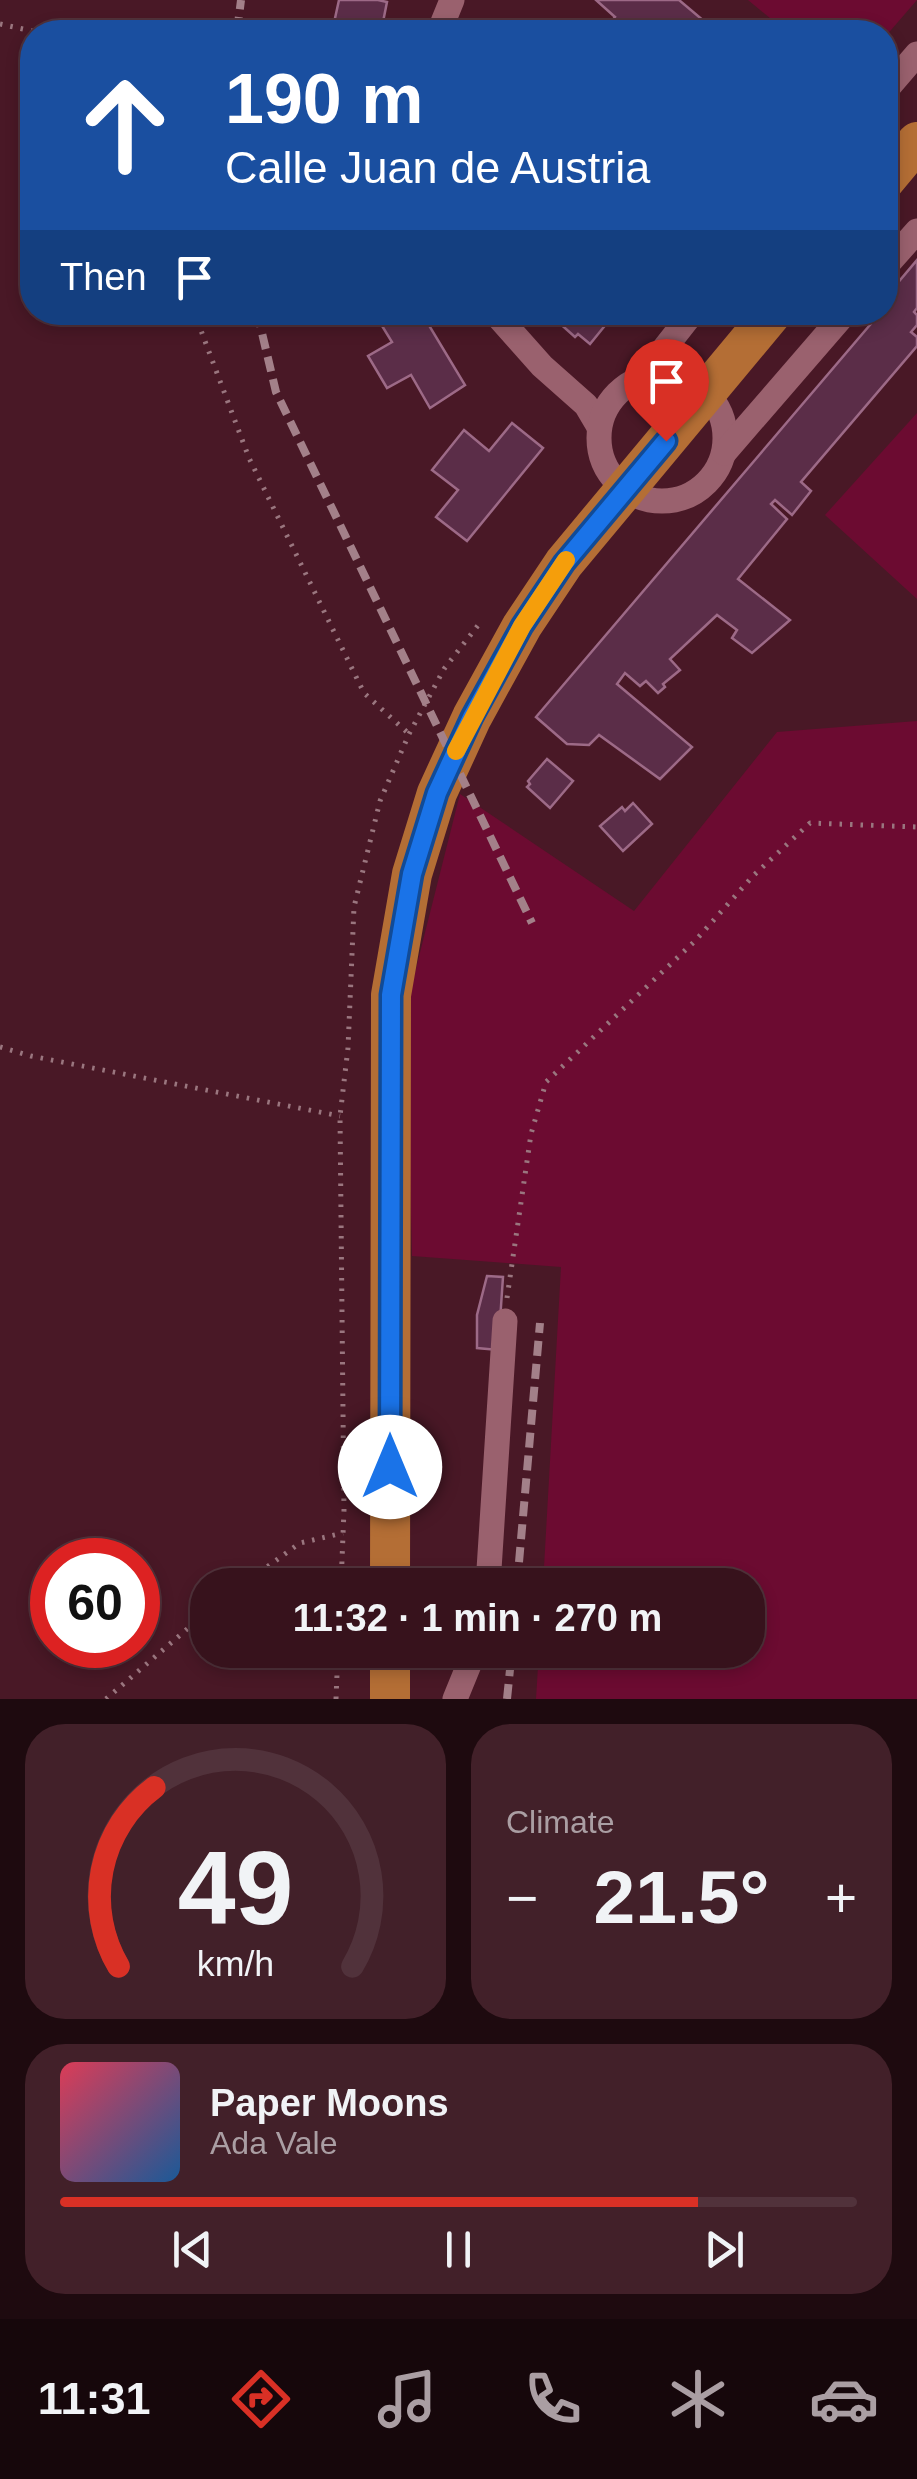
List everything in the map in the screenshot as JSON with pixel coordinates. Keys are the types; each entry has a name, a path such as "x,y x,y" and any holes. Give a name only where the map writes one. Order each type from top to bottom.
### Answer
{"main road":[{"path":"898,165 917,142"},
{"path":"390,1568 391,995 412,874 437,793 472,717 522,626 564,563 762,325"},
{"path":"390,1668 390,1699"}],"street":[{"path":"898,76 917,54"},
{"path":"898,252 917,230"},
{"path":"506,325 542,366 586,405 599,427"},
{"path":"641,378 684,325"},
{"path":"724,453 835,325"},
{"path":"659,374 693,382 720,410 726,431 724,453 716,472 702,488 684,498 664,502 643,499 624,490 603,462 599,427 605,411 626,386 641,378 659,374"},
{"path":"489,1568 506,1321"},
{"path":"455,1699 468,1668"}],"path":[{"path":"199,325 249,458 364,693 409,734"},
{"path":"506,1321 508,1280 531,1134 546,1082 695,942 752,876 810,823 917,828"},
{"path":"0,1046 31,1056 340,1116"},
{"path":"265,1568 300,1542 343,1533"},
{"path":"106,1699 190,1626"},
{"path":"336,1699 337,1668"}],"shaded area":[{"path":"748,0 917,0 898,22 772,20"},
{"path":"917,413 917,599 825,515"},
{"path":"917,721 917,1699 536,1699 538,1668 765,1668 765,1568 544,1568 561,1267 412,1256 406,1008 460,794 634,911 777,732"}],"building":[{"path":"339,0 387,2 383,20 335,20"},
{"path":"596,0 679,0 703,20 613,20 615,17"},
{"path":"917,260 917,325 911,332 917,337 917,346 801,482 811,491 792,515 775,500 771,504 787,519 738,579 790,620 752,653 732,638 737,630 717,615 670,659 680,670 658,693 646,681 640,686 625,673 617,684 692,747 660,779 599,735 589,745 567,744 536,717 870,325 898,325 898,283"},
{"path":"382,325 429,325 465,385 430,408 411,375 387,388 368,356 392,342"},
{"path":"562,325 605,325 590,344 578,334 575,337"},
{"path":"512,423 543,448 467,541 436,517 458,490 432,470 464,430 489,451"},
{"path":"547,759 573,781 550,808 527,787"},
{"path":"633,803 652,824 623,851 600,826 622,807 625,811"},
{"path":"487,1276 503,1277 498,1350 477,1348 477,1315"}],"railway":[{"path":"238,20 241,0"},
{"path":"260,325 276,392 532,923"},
{"path":"518,1568 540,1323"},
{"path":"507,1699 510,1668"}],"slow traffic":[{"path":"456,751 522,626 566,560"}],"route":[{"path":"390,1467 391,995 412,874 437,793 472,717 522,626 564,563 666,441"}]}
